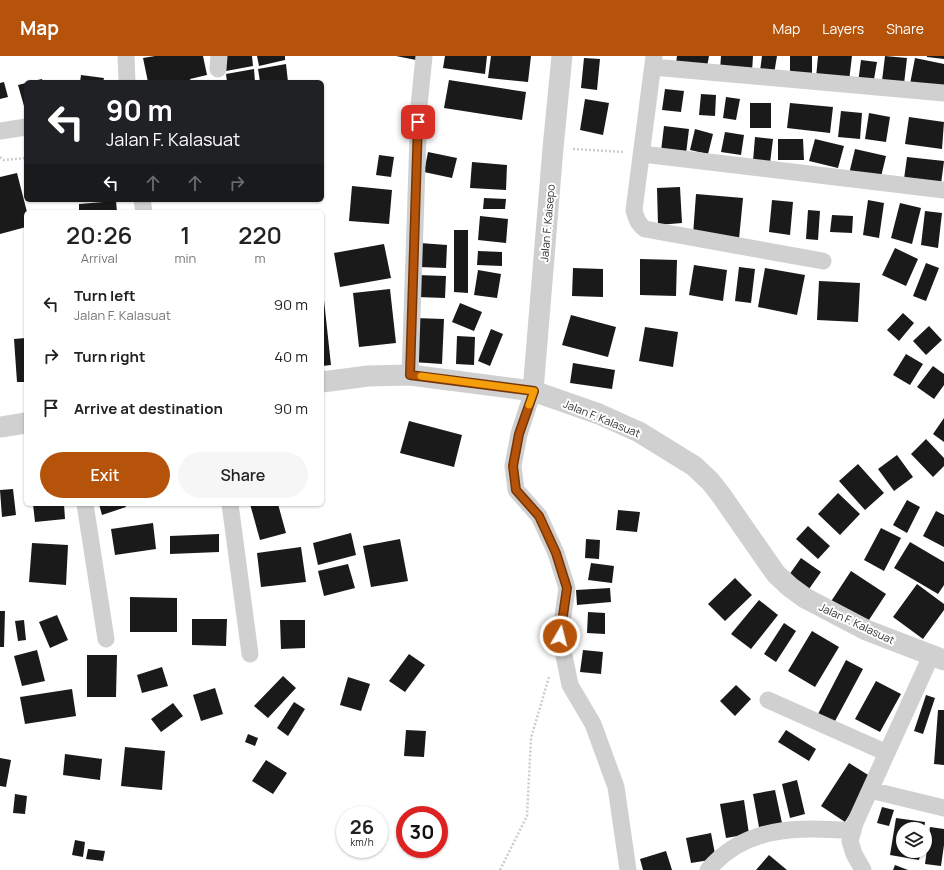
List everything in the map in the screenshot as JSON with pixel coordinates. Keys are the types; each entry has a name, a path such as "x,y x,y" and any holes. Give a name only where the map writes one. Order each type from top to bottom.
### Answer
{"street":[{"path":"126,56 127,80"},
{"path":"410,375 419,106 424,56"},
{"name":"Jalan F. Kaisepo","path":"534,391 553,148 562,56"},
{"path":"823,261 645,229 640,226 634,210 653,62 944,93"},
{"path":"0,131 24,127"},
{"path":"642,154 944,190"},
{"name":"Jalan F. Kalasuat","path":"324,382 368,376 410,375 534,391 599,414 639,432 694,466 710,481 721,495 776,574 805,598 866,630 938,658"},
{"path":"534,391 519,434 513,466 516,490 539,516 556,553 567,588 560,636 570,685 593,724 616,786 628,870"},
{"path":"0,427 24,423"},
{"path":"85,506 106,639"},
{"path":"230,506 250,654"},
{"path":"863,870 854,854 850,841 852,831 887,752 938,658"},
{"path":"768,700 887,752"},
{"path":"870,790 944,808"},
{"path":"708,870 726,851 749,839 777,831 816,828 852,831"}],"path":[{"path":"553,148 642,154"},
{"path":"0,157 4,160 24,158"},
{"path":"500,870 527,816 531,738 550,672"}],"building":[{"path":"155,56 203,56 207,75 190,80 148,80 143,58"},
{"path":"224,56 252,56 253,66 226,71"},
{"path":"257,56 285,56 285,60 259,66"},
{"path":"396,56 417,56 416,60"},
{"path":"445,56 487,56 485,74 443,68"},
{"path":"491,56 531,56 528,82 488,78"},
{"path":"677,56 709,56 707,67 676,63"},
{"path":"721,56 753,56 752,72 720,70"},
{"path":"762,56 777,56 774,74 760,71"},
{"path":"790,56 812,56 812,73 790,73"},
{"path":"818,56 852,56 849,81 816,78"},
{"path":"885,56 907,58 904,84 882,81"},
{"path":"944,56 944,59 927,57"},
{"path":"584,58 600,59 597,90 581,88"},
{"path":"915,58 944,64 944,91 910,84"},
{"path":"861,60 877,62 873,85 858,83"},
{"path":"286,64 288,80 260,80 258,69"},
{"path":"254,69 255,80 227,80 226,74"},
{"path":"81,75 104,78 104,80 80,80"},
{"path":"449,80 526,92 522,120 444,108"},
{"path":"4,82 8,97 0,99 0,83"},
{"path":"24,84 24,106 18,85"},
{"path":"665,89 684,91 681,112 662,110"},
{"path":"701,94 716,95 715,116 699,115"},
{"path":"726,97 740,99 736,120 723,118"},
{"path":"585,99 609,103 603,135 580,130"},
{"path":"750,103 771,103 771,128 750,128"},
{"path":"790,103 833,107 830,133 787,128"},
{"path":"841,111 862,113 860,139 838,137"},
{"path":"869,113 890,117 886,142 865,139"},
{"path":"909,117 944,122 942,149 905,144"},
{"path":"664,126 689,129 686,154 661,151"},
{"path":"695,129 713,134 708,154 690,150"},
{"path":"725,132 744,135 741,155 721,152"},
{"path":"755,137 773,139 770,163 753,161"},
{"path":"778,139 803,139 804,160 778,160"},
{"path":"815,139 844,146 838,168 809,161"},
{"path":"855,149 886,156 880,181 849,174"},
{"path":"428,152 457,158 452,178 424,172"},
{"path":"379,155 394,157 391,177 376,175"},
{"path":"907,157 944,161 941,184 904,179"},
{"path":"472,162 507,165 506,190 470,188"},
{"path":"17,173 26,210 24,210 24,228 0,234 0,177"},
{"path":"352,186 392,190 389,224 349,221"},
{"path":"680,187 682,223 658,225 657,188"},
{"path":"696,194 743,198 739,239 693,235"},
{"path":"484,198 506,199 505,209 483,209"},
{"path":"772,200 793,202 790,235 769,232"},
{"path":"868,200 884,203 879,238 863,235"},
{"path":"116,202 117,210 79,210 79,204"},
{"path":"900,203 921,208 912,244 891,238"},
{"path":"808,210 820,211 818,240 806,239"},
{"path":"925,211 942,213 938,248 921,245"},
{"path":"832,215 853,216 852,233 830,232"},
{"path":"480,216 508,219 506,243 478,240"},
{"path":"454,230 468,230 468,293 454,292"},
{"path":"420,243 447,245 446,268 419,267"},
{"path":"384,244 391,278 340,287 334,253"},
{"path":"895,248 918,259 906,286 882,275"},
{"path":"478,251 502,252 502,266 477,265"},
{"path":"640,259 677,260 676,296 640,295"},
{"path":"926,263 939,268 926,301 913,296"},
{"path":"694,265 727,270 723,301 689,295"},
{"path":"739,267 755,269 751,303 735,301"},
{"path":"573,268 603,269 603,297 572,296"},
{"path":"765,268 805,275 797,315 758,307"},
{"path":"478,270 501,274 497,298 474,295"},
{"path":"417,275 446,276 445,298 417,297"},
{"path":"819,281 860,283 858,322 817,320"},
{"path":"390,289 396,343 359,347 353,293"},
{"path":"324,300 331,365 324,366"},
{"path":"460,303 482,312 474,331 452,322"},
{"path":"903,313 914,323 899,341 887,330"},
{"path":"571,315 616,327 608,357 562,345"},
{"path":"415,318 444,319 442,364 413,362"},
{"path":"929,326 942,340 926,355 913,341"},
{"path":"645,327 678,332 673,367 639,361"},
{"path":"491,329 503,334 490,366 478,361"},
{"path":"457,336 475,337 474,365 456,364"},
{"path":"24,338 24,382 17,382 14,339"},
{"path":"906,354 923,364 910,385 893,375"},
{"path":"573,363 615,370 612,389 570,383"},
{"path":"933,366 944,374 944,385 934,399 917,387"},
{"path":"944,418 944,442 933,434"},
{"path":"409,421 462,435 454,467 400,453"},
{"path":"926,439 944,458 944,466 933,477 911,454"},
{"path":"897,455 913,477 894,491 878,469"},
{"path":"858,464 884,493 865,510 839,481"},
{"path":"13,489 16,515 2,517 0,490"},
{"path":"838,493 860,514 840,535 818,514"},
{"path":"907,500 920,507 907,533 893,525"},
{"path":"33,506 64,506 65,519 35,522"},
{"path":"100,506 126,506 126,507 102,515"},
{"path":"251,506 279,506 286,533 260,540"},
{"path":"618,510 640,512 637,532 616,530"},
{"path":"936,511 944,515 944,547 923,536"},
{"path":"153,523 156,549 115,555 111,529"},
{"path":"808,526 830,546 818,559 796,539"},
{"path":"881,528 901,538 884,571 864,560"},
{"path":"351,533 356,555 318,565 313,543"},
{"path":"219,534 219,552 170,554 170,536"},
{"path":"400,539 408,581 371,587 363,546"},
{"path":"586,539 600,540 599,559 585,558"},
{"path":"910,542 944,562 944,585 938,594 894,568"},
{"path":"32,543 68,545 66,585 29,582"},
{"path":"301,547 306,582 261,587 257,553"},
{"path":"801,558 821,572 809,589 789,575"},
{"path":"591,563 614,566 612,583 588,580"},
{"path":"348,564 355,588 324,596 318,571"},
{"path":"851,571 886,594 865,626 830,603"},
{"path":"735,578 752,595 725,621 708,604"},
{"path":"917,584 944,604 944,610 923,639 893,617"},
{"path":"610,588 611,602 577,605 576,590"},
{"path":"130,597 177,598 177,632 130,632"},
{"path":"759,600 778,615 751,649 731,634"},
{"path":"0,611 5,611 4,647 0,647"},
{"path":"588,612 605,613 605,634 587,633"},
{"path":"57,615 68,640 50,648 39,622"},
{"path":"192,619 227,619 226,646 192,645"},
{"path":"24,620 26,640 18,641 15,621"},
{"path":"280,620 305,620 305,648 281,649"},
{"path":"784,623 796,631 776,662 764,654"},
{"path":"812,631 839,647 815,687 788,671"},
{"path":"37,650 45,681 22,686 14,656"},
{"path":"583,650 603,652 601,674 580,672"},
{"path":"409,654 425,665 405,692 389,681"},
{"path":"87,655 117,655 116,697 87,697"},
{"path":"846,660 863,669 834,723 818,714"},
{"path":"162,667 168,686 142,693 137,675"},
{"path":"283,676 296,688 268,718 254,706"},
{"path":"348,677 370,684 361,711 340,705"},
{"path":"876,681 901,694 880,732 855,719"},
{"path":"736,685 751,699 735,716 720,701"},
{"path":"215,688 223,714 201,721 193,695"},
{"path":"72,689 76,716 25,724 20,697"},
{"path":"926,695 935,698 923,734 914,731"},
{"path":"294,702 305,709 288,736 277,728"},
{"path":"173,703 183,716 161,732 151,719"},
{"path":"938,710 944,710 944,765 934,764"},
{"path":"406,730 426,731 424,757 404,756"},
{"path":"786,730 816,749 809,761 778,742"},
{"path":"248,734 258,738 255,746 245,742"},
{"path":"125,747 165,751 162,790 121,786"},
{"path":"65,754 102,759 100,780 63,775"},
{"path":"0,758 11,760 6,787 0,786"},
{"path":"266,760 287,773 273,794 252,781"},
{"path":"849,763 873,778 845,822 821,806"},
{"path":"797,780 805,814 790,818 782,784"},
{"path":"775,790 782,823 759,827 753,794"},
{"path":"15,794 27,796 25,814 13,813"},
{"path":"744,800 749,834 726,838 720,804"},
{"path":"882,807 894,810 889,826 877,823"},
{"path":"896,818 925,822 896,822 896,856 890,855"},
{"path":"932,827 944,829 944,845 941,866 925,864 926,858 932,858"},
{"path":"711,833 716,859 691,863 686,838"},
{"path":"75,840 85,842 83,857 72,855"},
{"path":"88,849 105,851 103,861 86,859"},
{"path":"666,851 672,870 643,870 640,859"},
{"path":"769,855 787,870 756,870"},
{"path":"907,858 919,858 919,860"},
{"path":"895,865 908,870 893,870"}],"slow traffic":[{"path":"421,376 534,391 529,405"}],"route":[{"path":"418,122 410,375 534,391 519,434 513,466 516,490 539,516 556,553 567,588 560,636"}]}
